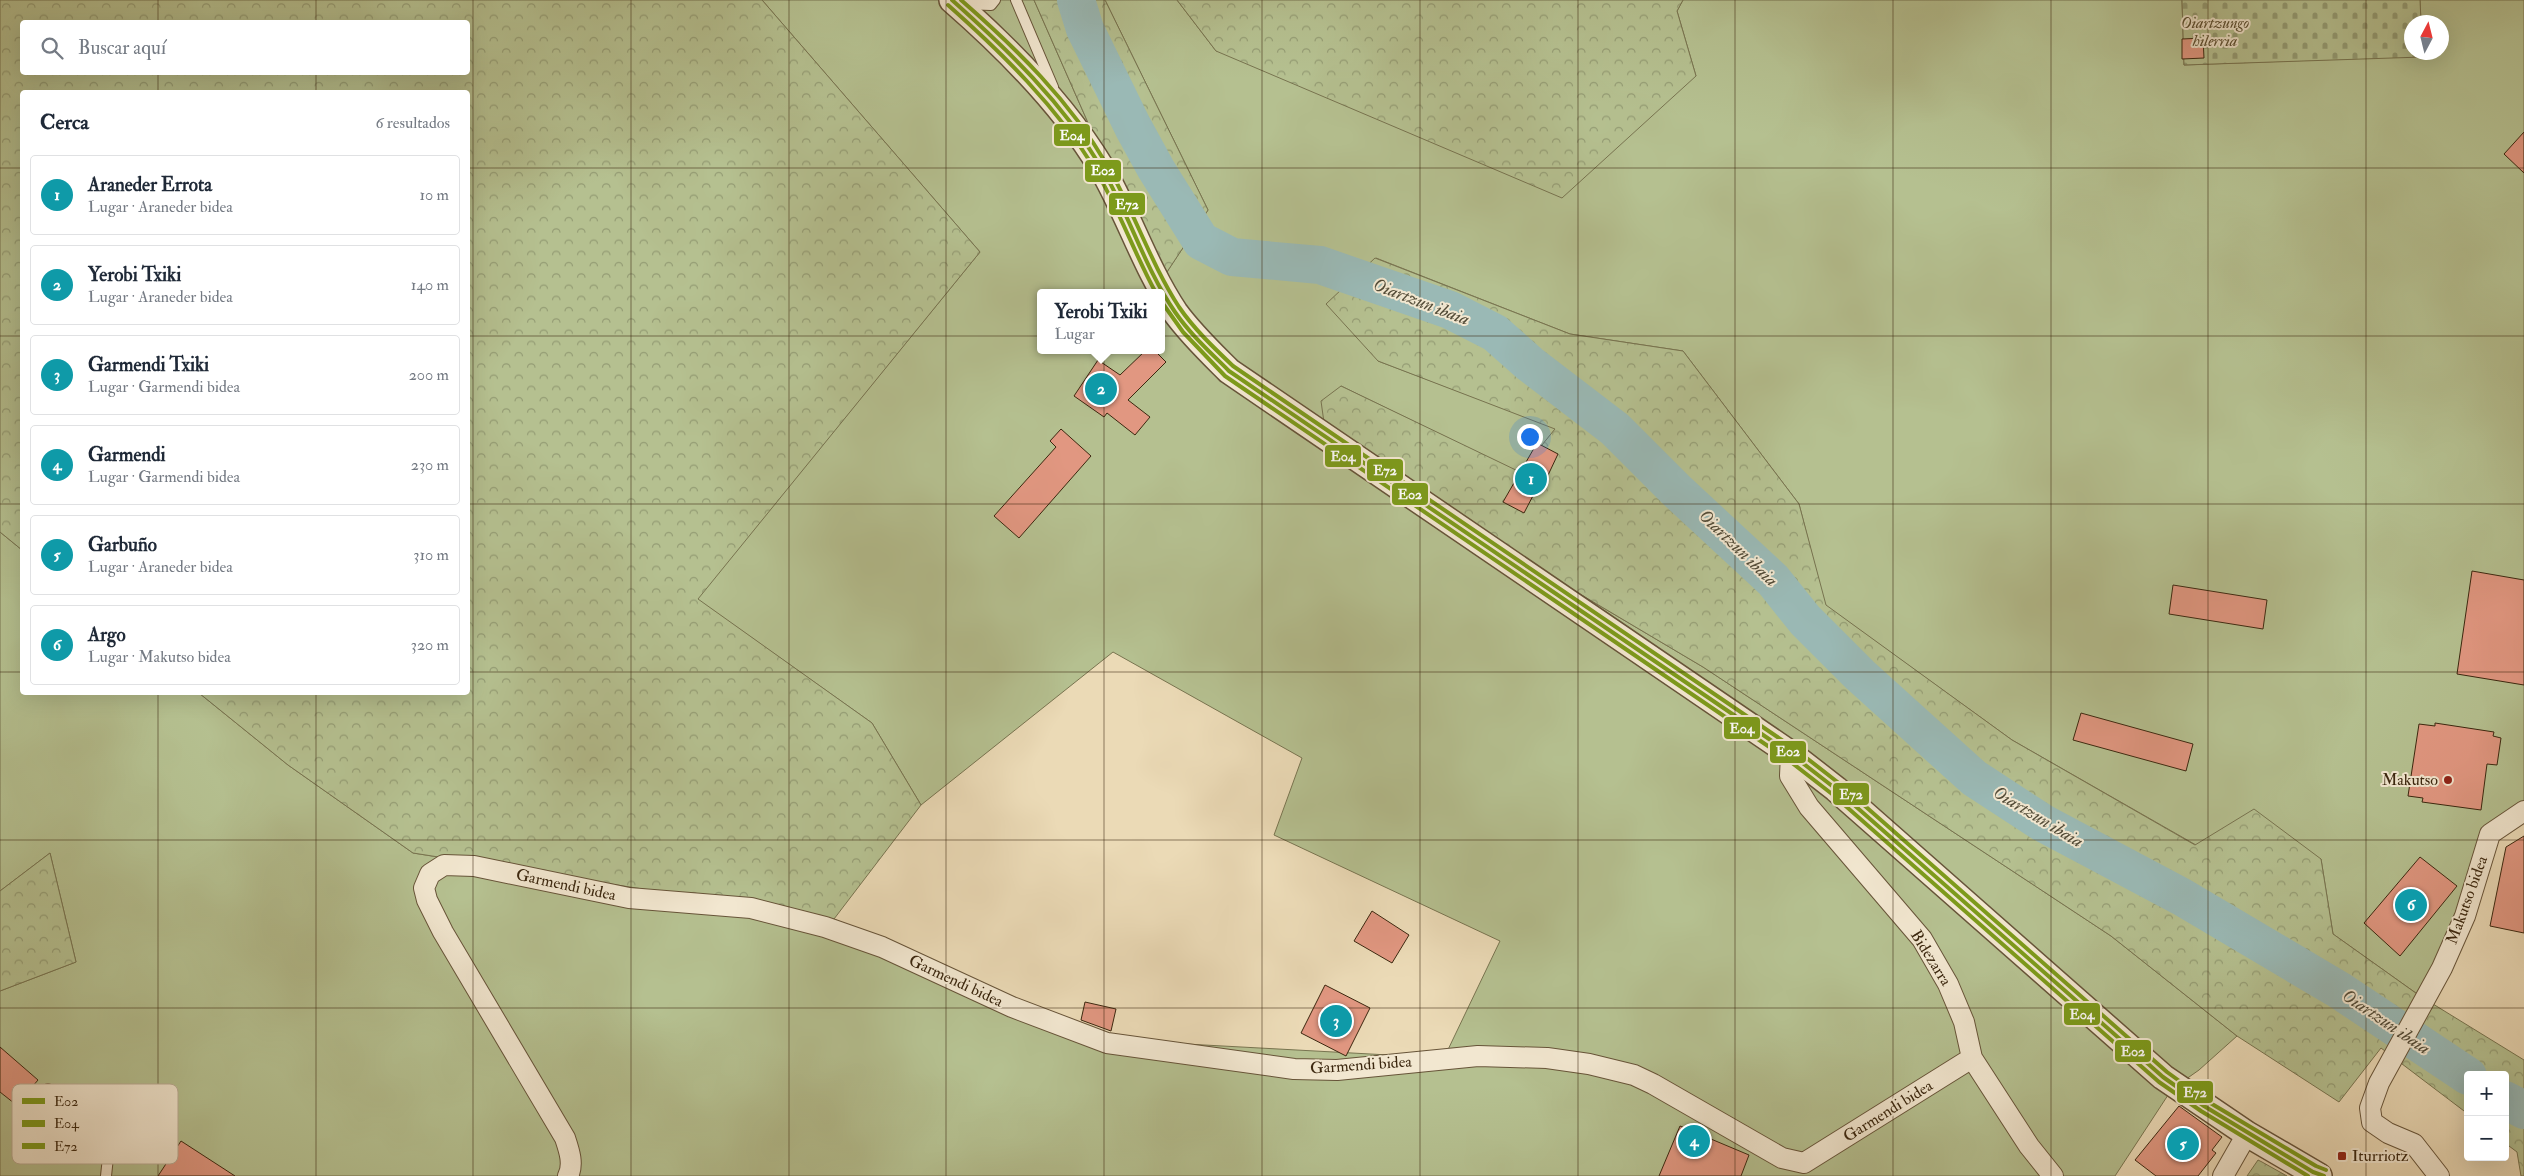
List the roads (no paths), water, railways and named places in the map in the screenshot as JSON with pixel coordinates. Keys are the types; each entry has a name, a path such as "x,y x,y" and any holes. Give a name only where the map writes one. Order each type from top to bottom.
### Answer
{"street":[{"path":"955,2 1026,70 1067,120 1100,166 1163,289"},
{"path":"1165,293 1175,312 1201,344 1229,370 1791,754 1836,789 2122,1043 2163,1077 2247,1134 2319,1175"},
{"name":"Bidezarra","path":"1791,754 1790,776 1809,808 1922,939 1948,984 1964,1022 1972,1058 2024,1139 2053,1176"},
{"name":"Makutso bidea","path":"2424,1167 2414,1144 2388,1133 2372,1122 2370,1108 2379,1083 2424,1003 2465,916 2490,834 2524,811"},
{"name":"Garmendi bidea","path":"568,1176 570,1171 570,1154 565,1138 443,932 427,900 424,888 430,874 444,865 474,866 629,898 751,908 825,926 882,947 1012,1007 1107,1043 1294,1069 1337,1070 1478,1056 1547,1058 1589,1064 1634,1075 1653,1084 1782,1158 1797,1169 1972,1058"},
{"path":"2223,1176 2247,1134"},
{"path":"2424,1167 2439,1176"}],"lane":[{"path":"955,2 991,5 994,0"},
{"path":"1016,0 1067,120"}],"waterway":[{"name":"Oiartzun ibaia","path":"1076,0 1085,29 1133,127 1156,169 1201,241 1232,257 1320,265 1450,310 1495,333 1530,364 1615,429 1677,491 1773,580 1805,620 1860,675 1974,778 2043,823 2182,897 2339,990 2464,1073"},
{"name":"Oiartzun ibaia","path":"2509,1102 2524,1110"}],"place":[{"name":"Yerobi Txiki","path":"1101,389"},
{"name":"Araneder Errota","path":"1531,479"},
{"name":"Makutso","path":"2448,780"},
{"name":"Argo","path":"2411,905"},
{"name":"Garmendi Txiki","path":"1336,1021"},
{"name":"Garmendi","path":"1694,1141"},
{"name":"Garbuño","path":"2183,1144"},
{"name":"Iturriotz","path":"2342,1156"}],"park label":[{"name":"Oiartzungo hilerria","path":"2215,32"}]}
